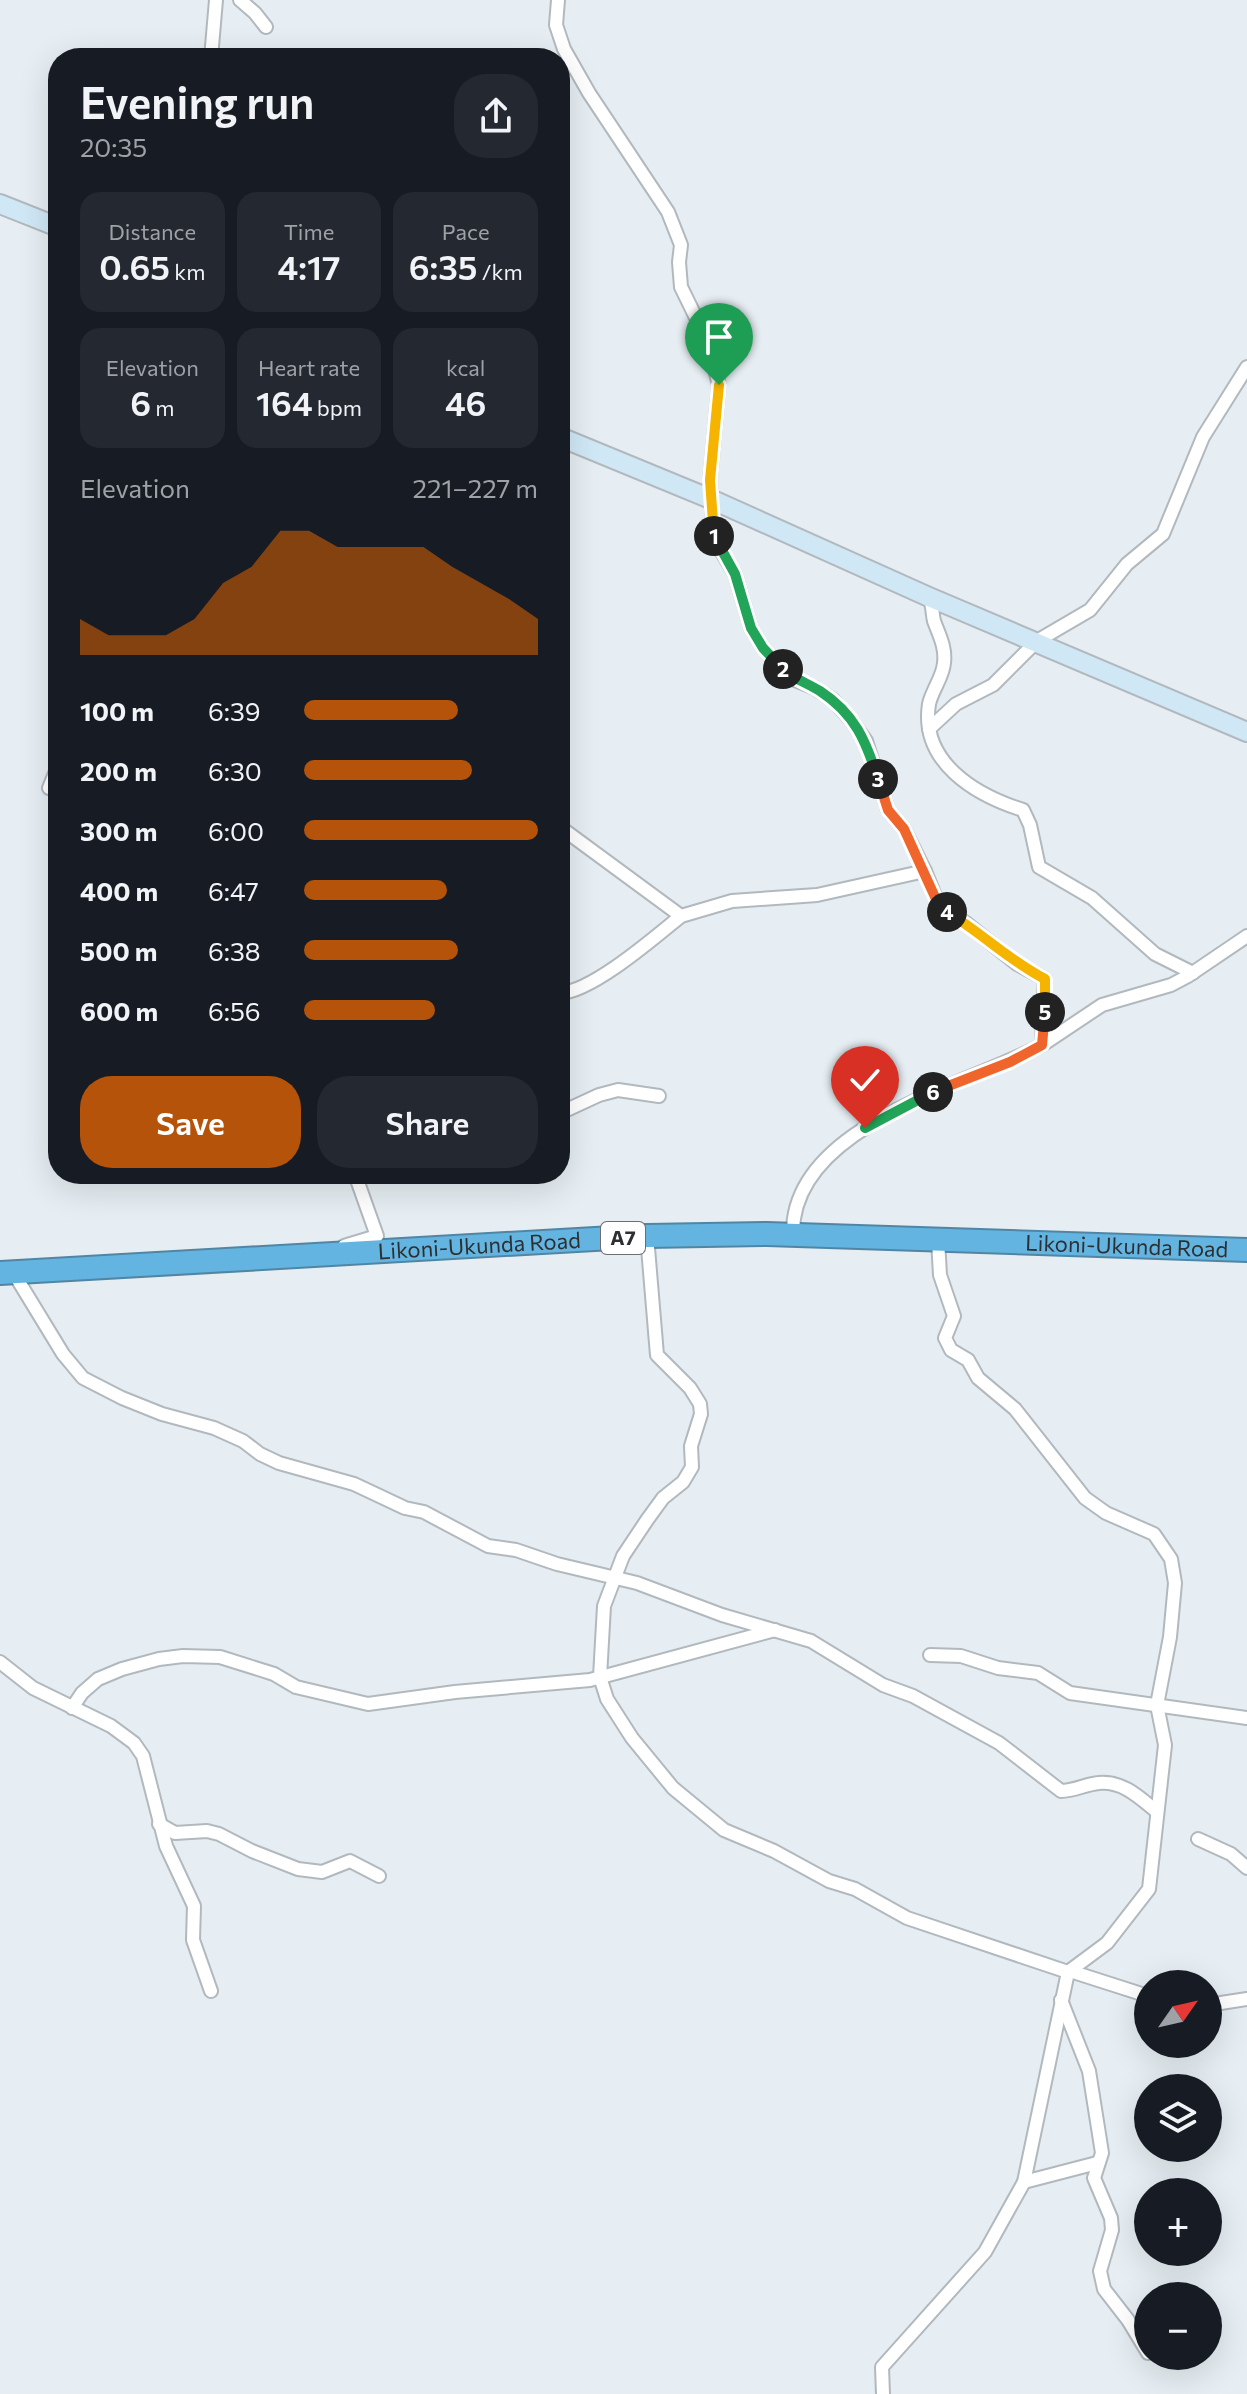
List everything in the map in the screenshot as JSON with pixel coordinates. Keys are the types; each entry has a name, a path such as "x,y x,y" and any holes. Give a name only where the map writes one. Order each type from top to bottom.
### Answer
{"highway":[{"name":"Likoni-Ukunda Road","path":"6,1273 647,1236 793,1235 1247,1250"}],"street":[{"path":"212,48 216,0"},
{"path":"240,0 266,27"},
{"path":"558,0 556,25 564,48"},
{"path":"570,60 668,212 681,245 681,287 702,330 719,385 710,480 714,539 735,574 751,628 763,648 785,671 795,680 833,700 866,741 888,810 904,829 940,908 966,923 1017,964 1045,979 1042,1045"},
{"path":"0,204 48,223"},
{"path":"929,729 956,704 973,698 993,685 1037,641 1090,610 1127,564 1163,534 1203,437 1247,367"},
{"path":"570,441 1247,732"},
{"path":"929,597 943,641 944,665 930,701 929,729 938,756 968,785 1003,804 1023,810 1030,825 1039,867 1092,898 1155,954 1193,973"},
{"path":"570,834 681,916"},
{"path":"570,993 593,982 681,916 732,901 817,895 925,871"},
{"path":"793,1235 796,1205 803,1187 840,1143 936,1090 1010,1062 1042,1045 1102,1005 1171,985 1247,936"},
{"path":"570,1108 618,1090 659,1096"},
{"path":"306,1257 377,1236 359,1184"},
{"path":"647,1236 657,1355 690,1388 700,1404 701,1414 691,1446 692,1467 683,1482 663,1498 647,1520 613,1577 604,1606 600,1677 607,1699 655,1768 673,1788 724,1830 774,1851 829,1881 855,1889 907,1918 1134,1992"},
{"path":"883,2394 882,2367 985,2252 1024,2182 1069,1971 1107,1943 1149,1889 1165,1745 1157,1705 1170,1637 1175,1583 1171,1559 1154,1534 1106,1513 1085,1498 1015,1409 978,1378 968,1360 951,1350 945,1338 954,1316 940,1275 938,1240"},
{"path":"6,1273 83,1378 122,1398 162,1414 214,1428 279,1463 354,1484 405,1508 424,1512 488,1546 516,1550 557,1564 613,1577 811,1641 883,1685 913,1696 999,1743 1061,1791 1099,1783 1128,1788 1156,1811"},
{"path":"72,1708 82,1693 98,1679 122,1669 183,1656 220,1657 274,1674 296,1687 368,1704 455,1692 590,1680 775,1630"},
{"path":"930,1655 961,1656 998,1668 1038,1673 1070,1693 1247,1718"},
{"path":"0,1662 33,1688 111,1726 134,1743 143,1756 166,1846 194,1906 193,1940 211,1991"},
{"path":"159,1824 175,1833 207,1831 219,1834 298,1869 322,1872 350,1861 379,1876"},
{"path":"1198,1839 1231,1854 1247,1868"},
{"path":"1222,2003 1247,1999"},
{"path":"1061,2000 1089,2071 1102,2153 1094,2178 1111,2218 1112,2230 1100,2271 1104,2289 1134,2330"},
{"path":"1024,2182 1097,2163"}],"route":[{"path":"719,385 710,480 714,539 735,574 751,628 763,648 781,667 795,680 833,700 866,741 888,810 904,829 940,908 966,923 1017,964 1045,979 1042,1045 1010,1062 936,1090 865,1128"}]}
